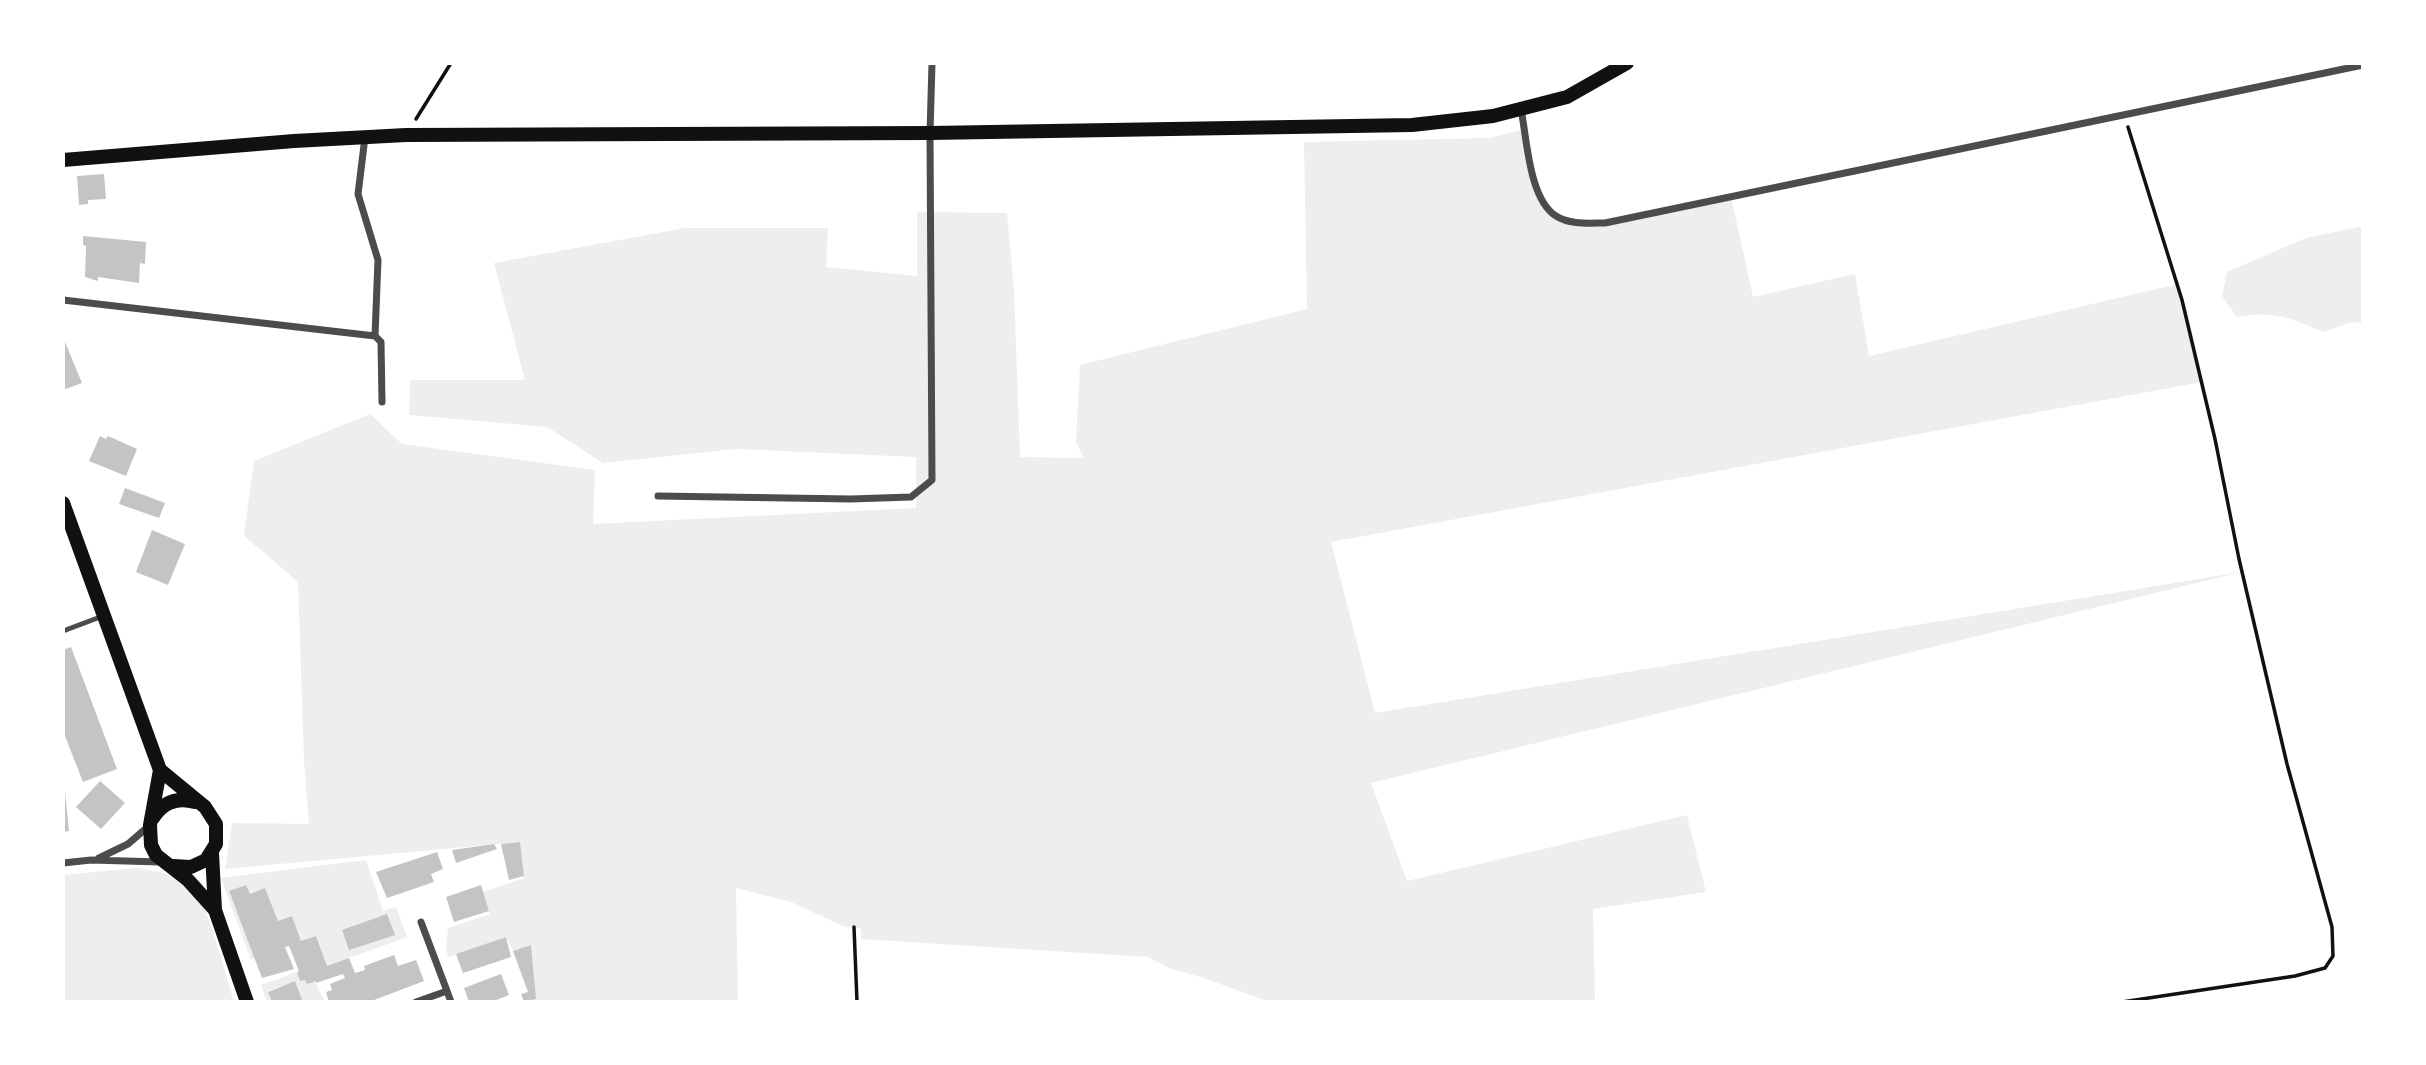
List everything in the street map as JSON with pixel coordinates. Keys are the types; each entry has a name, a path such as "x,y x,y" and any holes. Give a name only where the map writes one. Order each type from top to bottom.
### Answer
{"main road":[{"path":"63,160 406,135 930,133 1412,125 1454,122 1521,110 1567,97 1627,63"},
{"path":"63,503 160,770 205,807 216,824 216,844 206,860 191,867 169,864"},
{"path":"160,770 149,835 151,845 215,910"},
{"path":"151,822 158,811 176,800 196,802"},
{"path":"212,853 215,910 247,1002"}],"street":[{"path":"658,496 851,499 911,497 932,480 932,63"},
{"path":"1521,110 1533,177 1541,200 1556,216 1581,224 1605,223 2363,65"},
{"path":"365,137 358,194 378,260 375,336"},
{"path":"63,300 375,336 381,342 382,402"},
{"path":"91,860 121,848 151,822"},
{"path":"63,863 91,860 169,864"},
{"path":"421,922 451,1002"},
{"path":"416,1002 447,991"}],"lane":[{"path":"63,631 103,616"}],"path":[{"path":"406,135 451,63"},
{"path":"2122,1002 2295,976 2325,968 2333,956 2332,927 2284,751 2239,559 2216,439 2182,300 2124,115"},
{"path":"854,927 857,1002"}],"shaded area":[{"path":"1525,129 1541,200 1556,216 1581,224 1605,223 1731,196 1753,297 1855,274 1869,356 2178,284 2202,382 1331,542 1375,713 2242,572 1371,783 1407,881 1687,815 1706,892 1593,909 1595,1002 1270,1002 1171,969 1148,957 861,939 861,928 845,927 791,902 736,888 738,1002 529,1002 535,999 531,945 513,951 506,937 448,957 446,947 448,928 490,914 483,892 524,878 520,842 225,869 232,823 309,824 304,761 298,582 244,536 254,461 370,414 402,444 595,470 593,524 916,508 916,457 736,449 603,463 547,427 409,415 410,380 525,380 494,263 685,228 828,228 826,267 917,276 917,212 1007,213 1014,290 1020,457 1084,458 1076,442 1080,365 1307,309 1304,142 1490,138"},
{"path":"2363,227 2363,323 2352,322 2323,332 2271,315 2237,317 2222,296 2227,272 2306,238"},
{"path":"366,860 383,911 396,907 407,937 327,966 316,936 301,941 292,916 278,921 265,888 250,894 246,885 229,892 255,958 251,960 221,878"},
{"path":"137,868 176,878 196,893 212,929 234,1002 63,1002 63,875"},
{"path":"297,972 300,981 305,980 307,984 315,981 324,1000 303,1002 295,981 268,991 272,1002 267,1002 261,985"}],"building":[{"path":"104,174 106,199 88,200 88,204 79,205 77,176"},
{"path":"83,236 146,242 145,264 140,263 139,283 98,277 98,281 85,277 86,246 83,245"},
{"path":"63,337 82,383 63,390"},
{"path":"100,436 106,439 108,436 137,449 126,476 89,461"},
{"path":"125,488 165,503 159,518 119,504"},
{"path":"152,530 185,544 168,585 136,572"},
{"path":"71,647 117,769 83,782 63,731 63,650"},
{"path":"100,781 125,803 101,829 76,807"},
{"path":"63,792 69,831 63,832"},
{"path":"520,842 524,876 509,880 501,844"},
{"path":"494,844 497,849 456,863 452,850"},
{"path":"437,852 443,869 431,874 434,882 387,898 376,872"},
{"path":"246,885 250,894 265,888 278,921 292,916 301,941 316,936 327,966 349,958 355,973 365,970 364,966 394,955 398,966 416,960 424,981 369,1002 329,1002 326,992 332,990 330,984 345,978 343,974 316,983 307,984 305,980 300,981 289,946 285,947 294,969 262,978 229,891"},
{"path":"481,885 489,911 454,922 446,897"},
{"path":"387,914 395,935 349,950 342,930"},
{"path":"506,937 511,957 463,973 456,954"},
{"path":"531,945 536,999 524,1002 521,994 528,992 513,951"},
{"path":"501,974 509,995 491,1002 469,1002 464,988"},
{"path":"295,981 303,1002 272,1002 268,992"}]}
